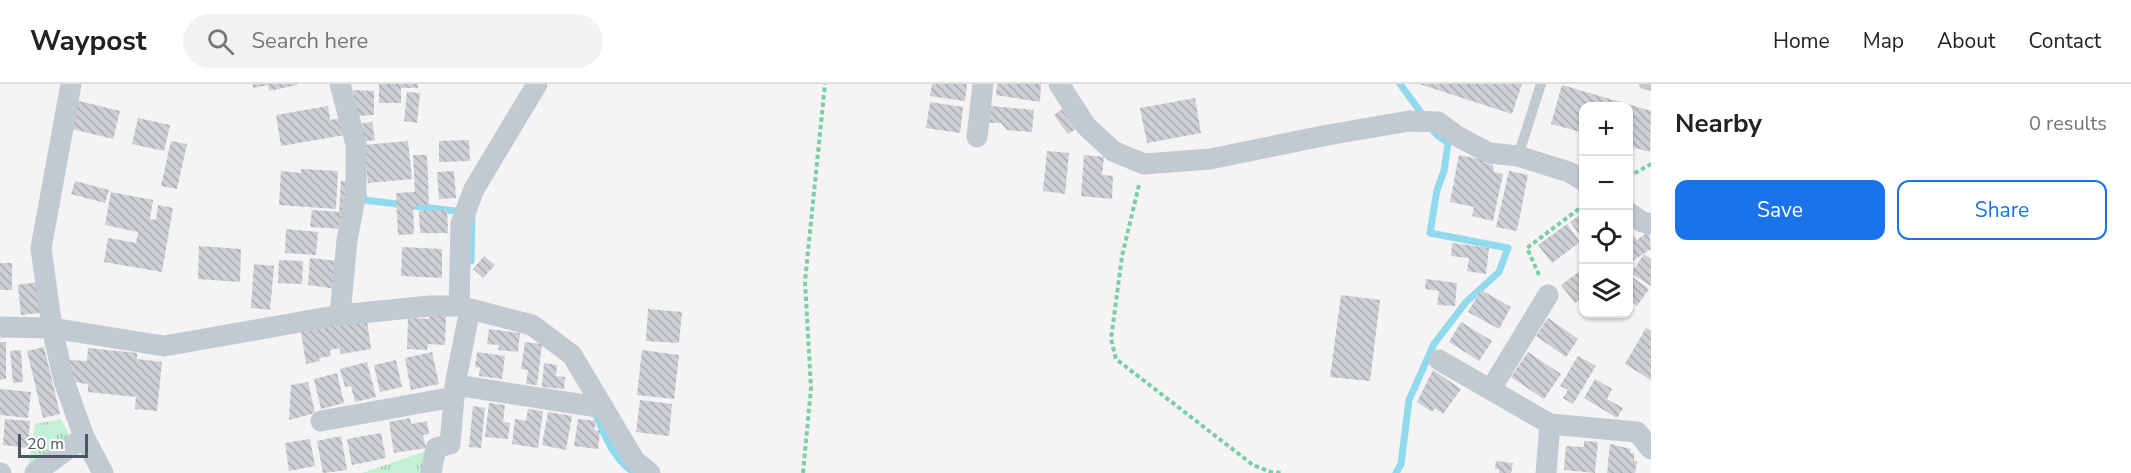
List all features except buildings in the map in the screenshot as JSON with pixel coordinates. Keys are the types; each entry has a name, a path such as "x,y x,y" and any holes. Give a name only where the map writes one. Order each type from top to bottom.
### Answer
{"street":[{"path":"71,84 40,248 52,328 64,381 84,437 103,473"},
{"path":"340,84 356,144 356,193 347,240 340,315"},
{"path":"431,473 436,448 450,444 465,308 461,224 474,189 537,84"},
{"path":"977,137 983,84"},
{"path":"1059,84 1086,126 1113,151 1144,164 1210,159 1409,121 1438,122 1457,136 1490,153 1518,156 1569,172 1579,178"},
{"path":"1633,215 1642,222 1651,224"},
{"path":"1491,389 1548,295"},
{"path":"0,327 52,328 164,345 340,315 430,306 465,308 532,325 572,355 635,461 650,473"},
{"path":"1439,360 1550,424 1637,432 1651,449"},
{"path":"321,421 455,391 604,408"},
{"path":"1546,473 1550,424"},
{"path":"35,473 84,437"}],"lane":[{"path":"1518,156 1541,84"},
{"path":"1644,84 1651,86"}],"path":[{"path":"803,473 812,388 805,282 825,84"},
{"path":"1144,164 1122,256 1111,339 1116,359 1253,465 1271,472 1283,473"},
{"path":"1633,175 1651,164"},
{"path":"1548,295 1527,248 1579,209"}],"green space":[{"path":"61,419 69,435 28,468 35,424"},
{"path":"426,451 421,473 362,473"}],"waterway":[{"path":"1400,84 1425,118"},
{"path":"1396,473 1401,464 1409,400 1434,344 1466,302 1499,272 1508,248 1430,233 1448,143 1431,128"},
{"path":"363,194 364,200 463,212"},
{"path":"471,261 472,218"},
{"path":"594,411 614,452 632,471"}]}
